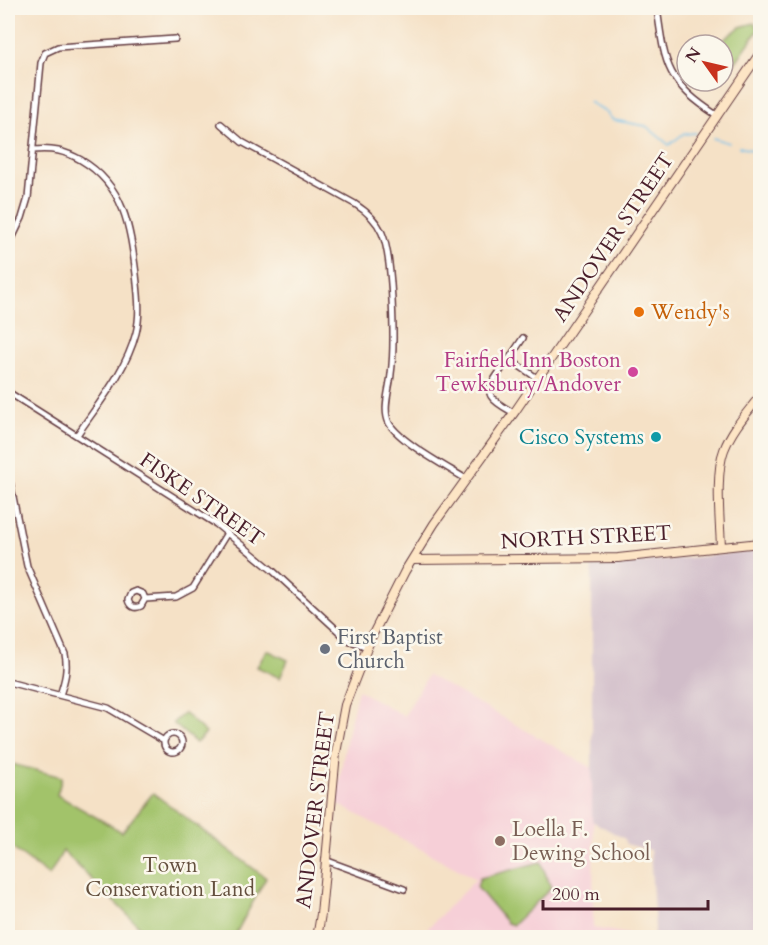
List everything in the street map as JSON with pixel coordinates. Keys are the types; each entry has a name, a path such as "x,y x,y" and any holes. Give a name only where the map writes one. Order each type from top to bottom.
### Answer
{"main road":[{"name":"ANDOVER STREET","path":"317,938 336,753 345,705 367,647 412,560 434,524 514,413 760,53"},
{"path":"721,547 722,458 735,428 760,396"},
{"name":"NORTH STREET","path":"412,560 618,558 760,543"}],"street":[{"path":"657,8 664,57 671,74 686,94 718,116"},
{"path":"8,247 22,218 28,198 41,63 45,53 58,47 175,39"},
{"path":"221,124 242,142 355,204 367,213 379,227 388,257 392,308 393,353 387,405 389,423 399,435 466,479"},
{"path":"33,150 50,148 64,152 96,170 118,198 125,213 130,234 138,298 137,331 124,364 77,435"},
{"path":"514,413 492,398 489,392 490,387 524,338"},
{"path":"509,359 537,378"},
{"name":"FISKE STREET","path":"8,394 77,435 216,524 272,570 348,640 367,647"},
{"path":"8,472 27,566 65,654 66,676 60,695"},
{"path":"145,599 176,597 193,588 227,533"},
{"path":"8,682 108,708 164,741"},
{"path":"325,860 404,889"}],"shaded area":[{"path":"760,551 760,937 652,937 655,928 650,850 626,844 625,839 592,821 592,567"},
{"name":"Loella F. Dewing School","path":"428,675 594,769 593,928 646,937 432,937 426,930 476,879 336,803 347,735 358,690 404,716"}],"green space":[{"path":"754,23 759,29 735,63 735,33 732,33 740,27"},
{"path":"267,650 288,660 280,678 257,667"},
{"path":"184,713 206,733 196,743 173,723"},
{"name":"Town Conservation Land","path":"8,763 62,777 57,795 122,832 153,793 266,878 234,937 150,937 63,851 49,876 8,845"},
{"path":"541,862 551,888 513,925 507,923 477,887 480,878"}],"waterway":[{"path":"589,102 606,112 613,120 646,126 669,145 683,134 696,133"},
{"path":"713,138 729,143"},
{"path":"739,147 760,152"}],"place":[{"name":"Wendy's","path":"639,312"},
{"name":"Fairfield Inn Boston Tewksbury/Andover","path":"633,372"},
{"name":"Cisco Systems","path":"656,437"},
{"name":"First Baptist Church","path":"325,649"},
{"name":"Loella F. Dewing School","path":"500,841"}]}
